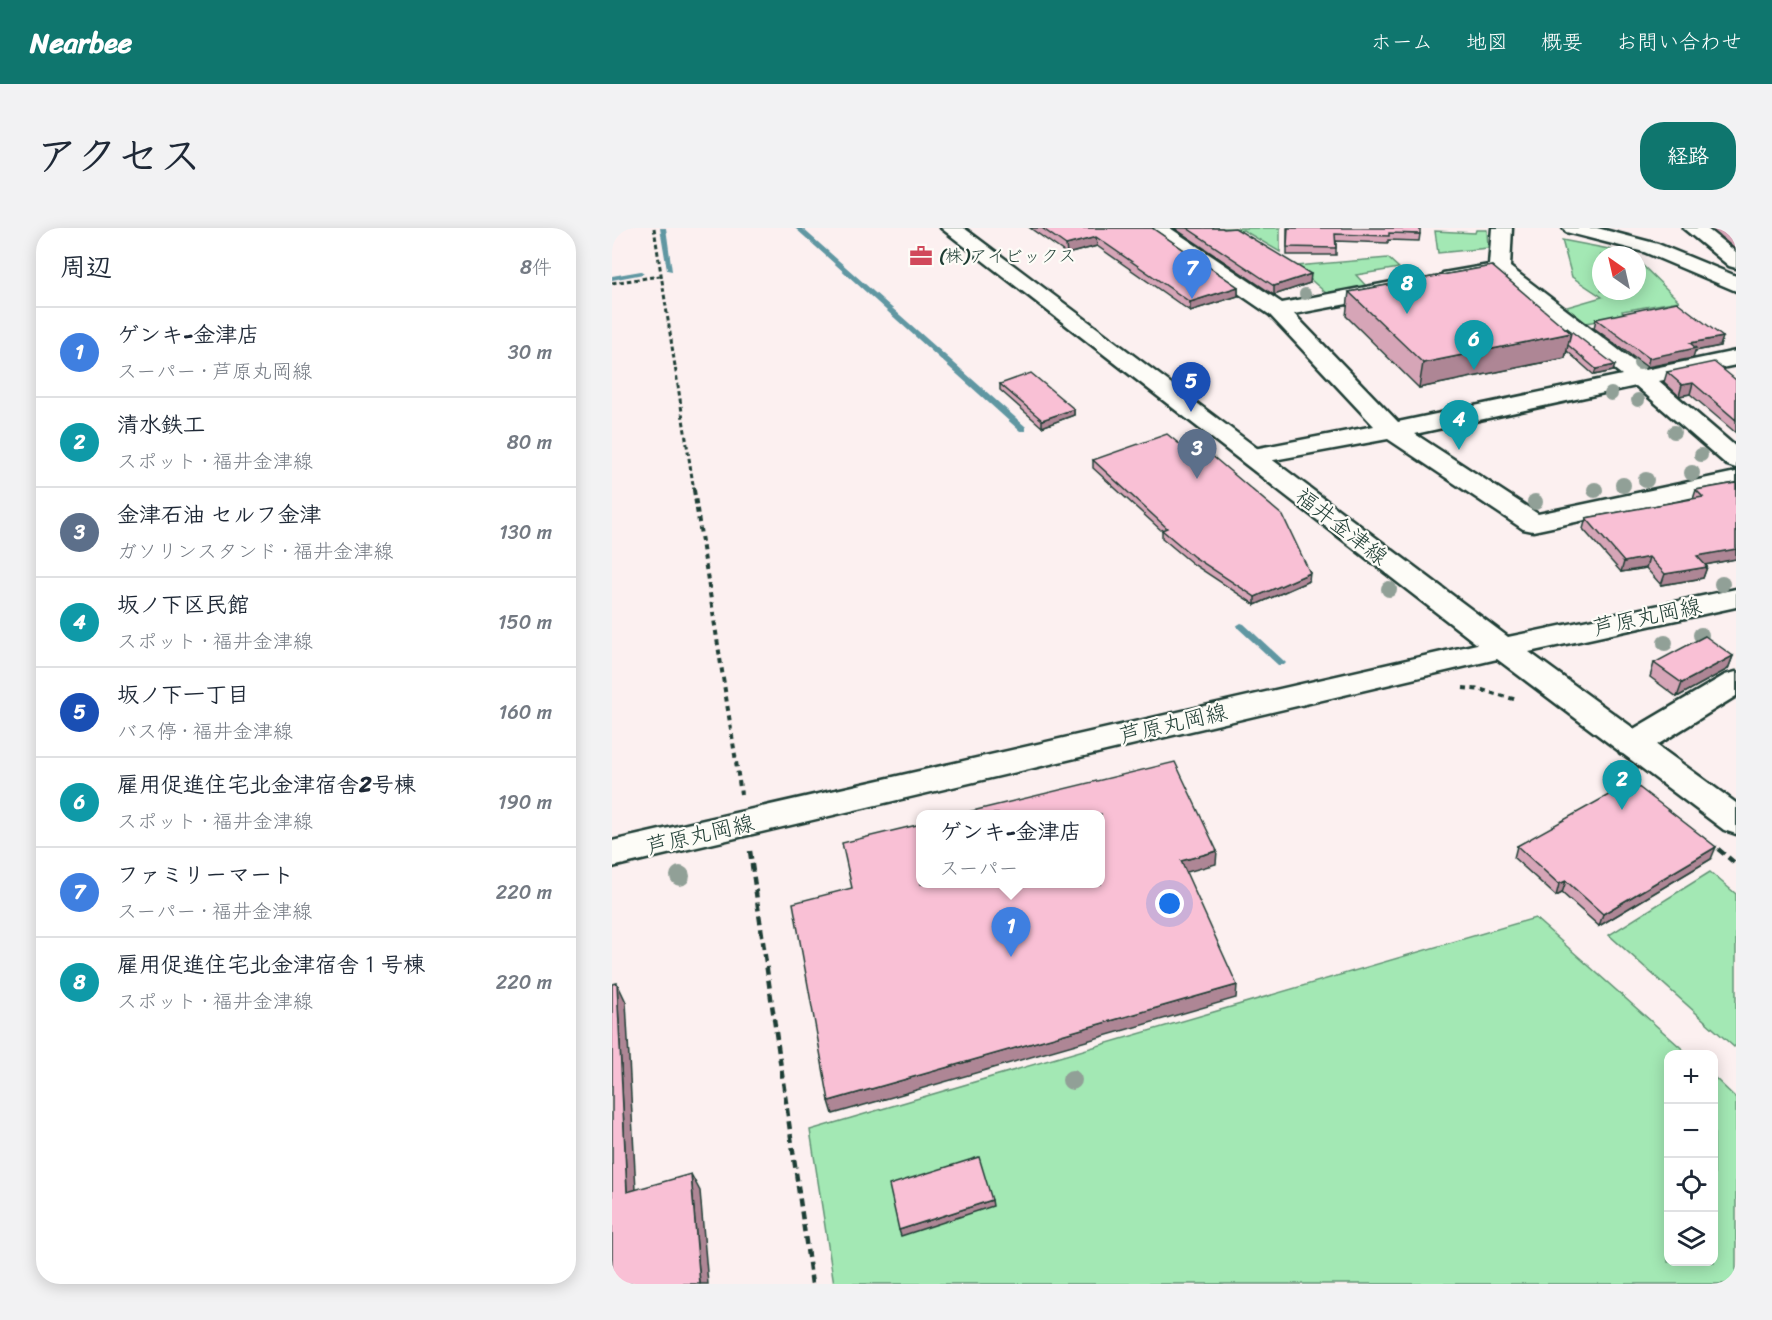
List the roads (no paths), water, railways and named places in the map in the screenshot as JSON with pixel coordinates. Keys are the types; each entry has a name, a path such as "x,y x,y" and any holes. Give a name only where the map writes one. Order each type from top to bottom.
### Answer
{"street":[{"name":"福井金津線","path":"951,228 1504,649 1736,821"},
{"path":"1156,228 1278,310 1392,430 1533,523 1736,480"},
{"path":"1499,269 1502,228"},
{"path":"1573,228 1651,248 1736,284"},
{"path":"1694,228 1736,262"},
{"path":"1278,310 1499,269 1642,379 1736,460"},
{"path":"1252,456 1392,430 1736,358"},
{"name":"芦原丸岡線","path":"612,854 1570,632 1736,598"},
{"path":"1632,745 1736,682"}],"waterway":[{"path":"663,228 670,270"},
{"path":"798,228 1023,429"},
{"path":"612,278 641,273"},
{"path":"1241,626 1281,663"}],"place":[{"name":"(株)アイビックス","path":"921,256"},
{"name":"ファミリーマート","path":"1192,299"},
{"name":"雇用促進住宅北金津宿舎１号棟","path":"1407,314"},
{"name":"雇用促進住宅北金津宿舎2号棟","path":"1474,370"},
{"name":"坂ノ下一丁目","path":"1191,412"},
{"name":"坂ノ下区民館","path":"1459,450"},
{"name":"金津石油 セルフ金津","path":"1197,479"},
{"name":"清水鉄工","path":"1622,810"},
{"name":"ゲンキ-金津店","path":"1011,957"}]}
